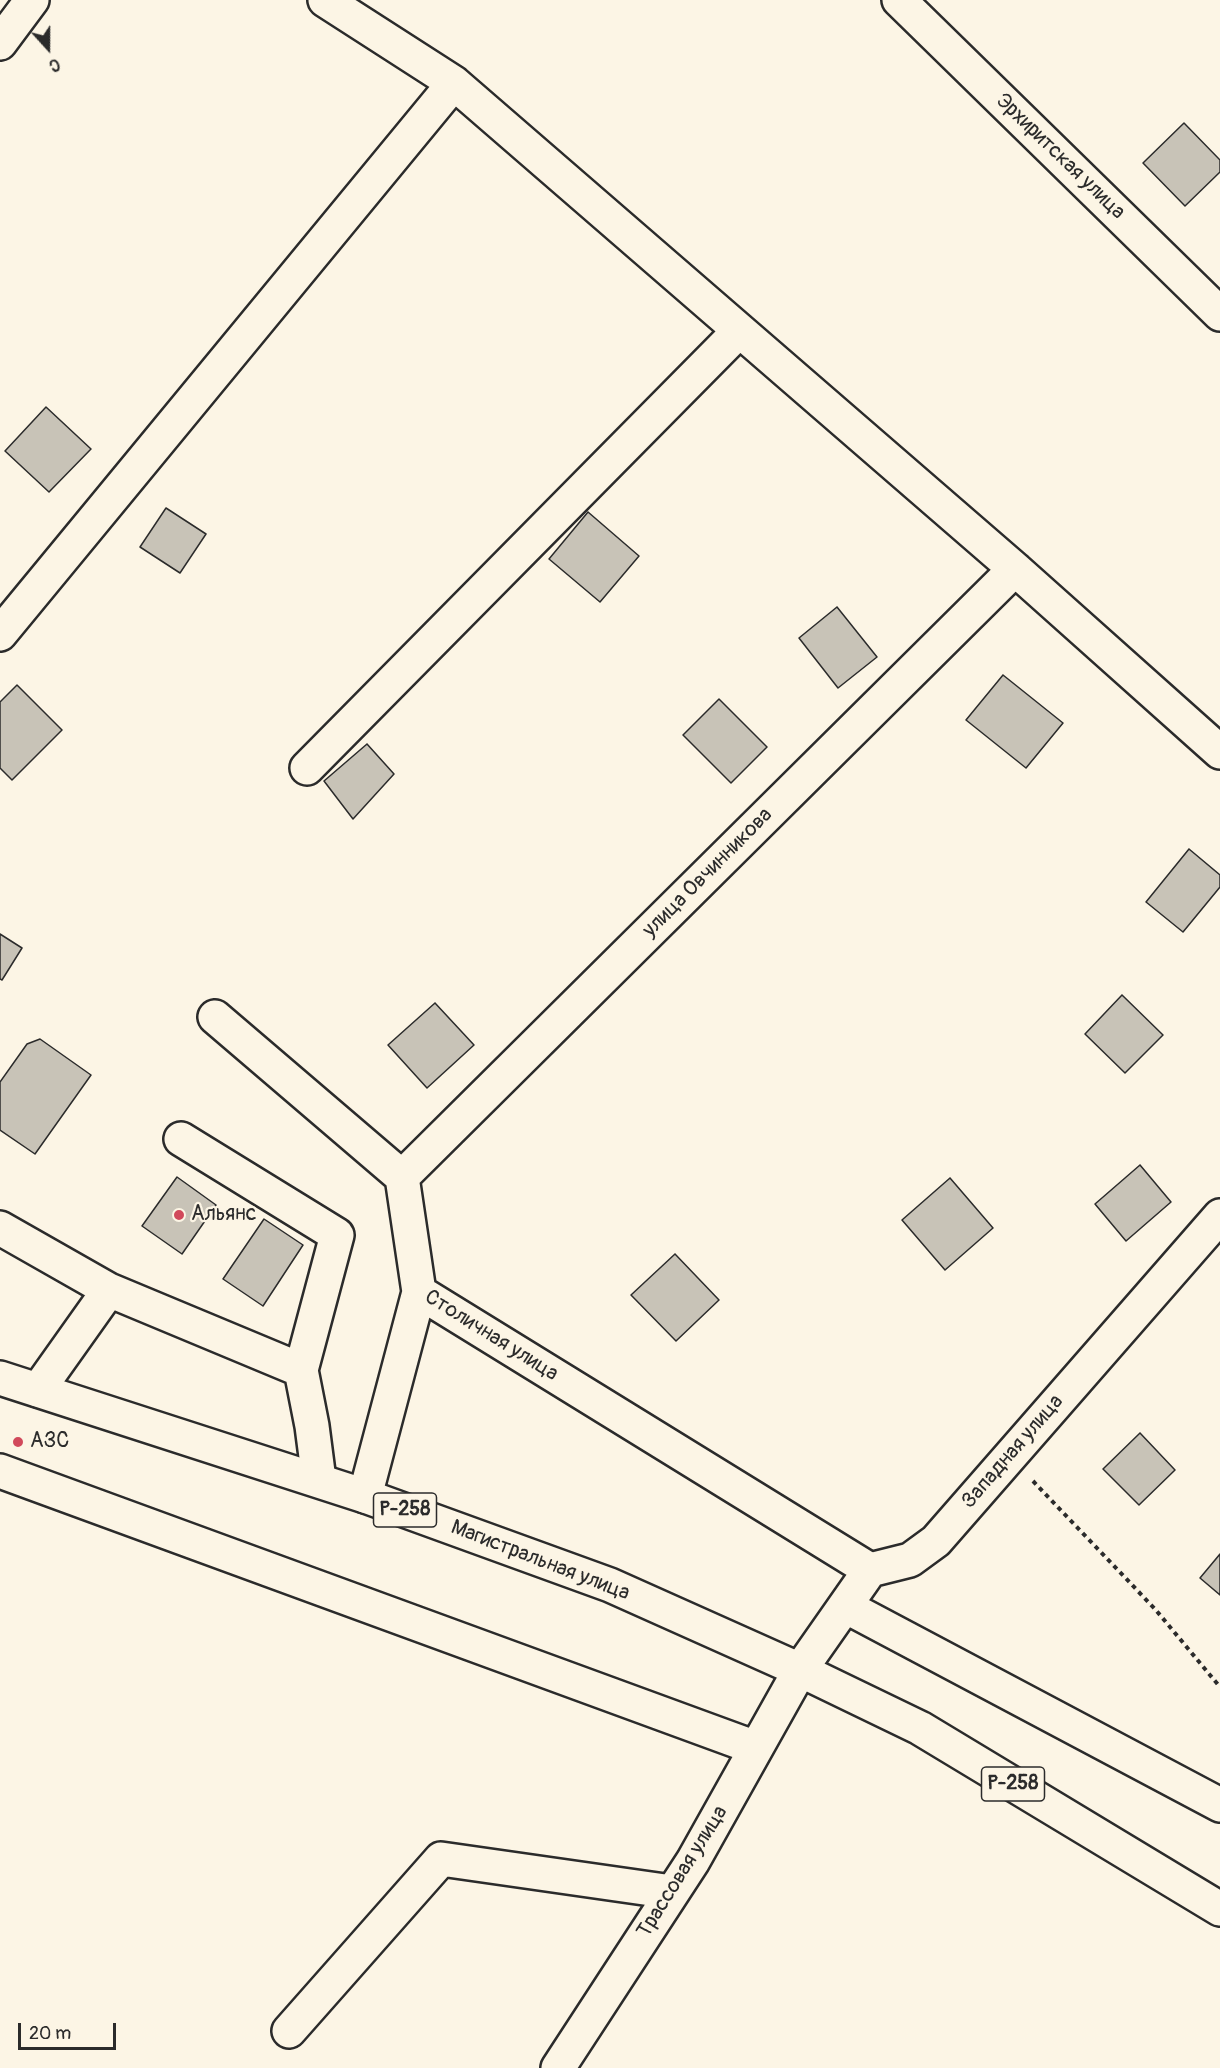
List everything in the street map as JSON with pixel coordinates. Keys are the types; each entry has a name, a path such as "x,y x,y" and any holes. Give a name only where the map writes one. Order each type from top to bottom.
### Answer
{"main road":[{"path":"0,43 32,0"},
{"path":"325,0 454,83 1014,569 1220,752"},
{"name":"Эрхиритская улица","path":"899,0 1220,314"},
{"path":"0,634 454,83"},
{"path":"307,768 739,331"},
{"name":"улица Овчинникова","path":"402,1177 1014,569"},
{"path":"215,1017 402,1177"},
{"path":"181,1139 337,1235 301,1370 312,1426 319,1480"},
{"name":"Столичная улица","path":"402,1177 419,1292 870,1570"},
{"name":"Западная улица","path":"870,1570 910,1560 936,1540 1220,1216"},
{"path":"0,1228 109,1290 301,1370"},
{"path":"38,1390 109,1290"},
{"path":"365,1496 419,1292"},
{"name":"Магистральная улица","path":"0,1378 319,1480 610,1585 800,1670"},
{"path":"0,1471 756,1748"},
{"path":"800,1670 870,1570"},
{"path":"845,1606 1220,1805"},
{"name":"Трассовая улица","path":"558,2068 693,1861 800,1670"},
{"name":"Р-258","path":"800,1670 920,1728 1220,1909"},
{"path":"289,2031 441,1859 672,1892"}],"path":[{"path":"1010,1456 1155,1609 1220,1687"}],"building":[{"path":"1184,123 1220,160 1220,172 1185,206 1143,163"},
{"path":"46,407 91,449 49,492 5,451"},
{"path":"166,508 206,534 180,573 140,547"},
{"path":"588,512 639,556 600,602 549,559"},
{"path":"837,607 877,657 838,688 799,638"},
{"path":"1003,675 1063,723 1026,768 966,720"},
{"path":"17,685 62,730 12,780 0,768 0,702"},
{"path":"719,699 767,747 731,783 683,735"},
{"path":"367,744 394,774 353,819 324,781"},
{"path":"1189,849 1220,875 1220,887 1183,932 1146,902"},
{"path":"0,934 22,948 2,980 0,979"},
{"path":"1122,995 1163,1035 1125,1073 1085,1034"},
{"path":"435,1003 474,1045 427,1088 388,1045"},
{"path":"40,1039 91,1075 35,1154 0,1130 0,1082 27,1044"},
{"path":"1140,1165 1171,1202 1126,1241 1095,1204"},
{"name":"Альянс","path":"177,1177 216,1205 182,1254 142,1226"},
{"path":"950,1178 993,1228 945,1270 902,1220"},
{"path":"264,1219 303,1245 263,1306 223,1279"},
{"path":"675,1254 719,1300 676,1341 631,1295"},
{"path":"1140,1433 1175,1470 1139,1505 1103,1469"},
{"path":"1220,1554 1220,1595 1200,1578"}],"place":[{"name":"Альянс","path":"179,1215"},
{"name":"АЗС","path":"18,1442"}]}
